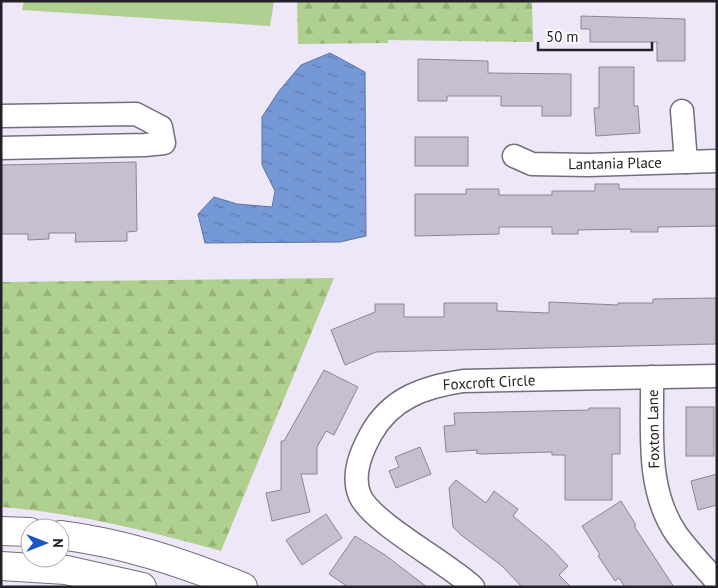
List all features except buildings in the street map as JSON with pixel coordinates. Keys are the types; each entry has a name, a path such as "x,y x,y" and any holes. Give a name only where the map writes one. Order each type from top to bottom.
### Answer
{"main road":[{"path":"1,531 20,532"},
{"path":"70,537 122,546 172,560 243,587"},
{"path":"113,579 122,546"},
{"path":"1,566 66,570 142,587"}],"street":[{"path":"682,111 686,162"},
{"path":"1,116 136,114 161,127 164,143 7,148"},
{"name":"Lantania Place","path":"514,156 532,164 579,165 717,161"},
{"name":"Foxcroft Circle","path":"473,587 459,574 378,518 360,496 356,474 360,458 379,419 403,398 431,386 463,381 717,376"},
{"name":"Foxton Lane","path":"652,377 653,473 662,508 676,534 717,582"}],"green space":[{"path":"24,1 274,1 270,26 22,10"},
{"path":"297,1 532,1 533,42 388,40 388,43 298,44"},
{"path":"334,278 221,551 85,518 1,507 1,282"}],"water":[{"path":"330,53 365,72 366,236 340,242 205,243 198,214 214,197 237,204 272,207 275,191 262,165 262,117 279,91 301,65"}]}
